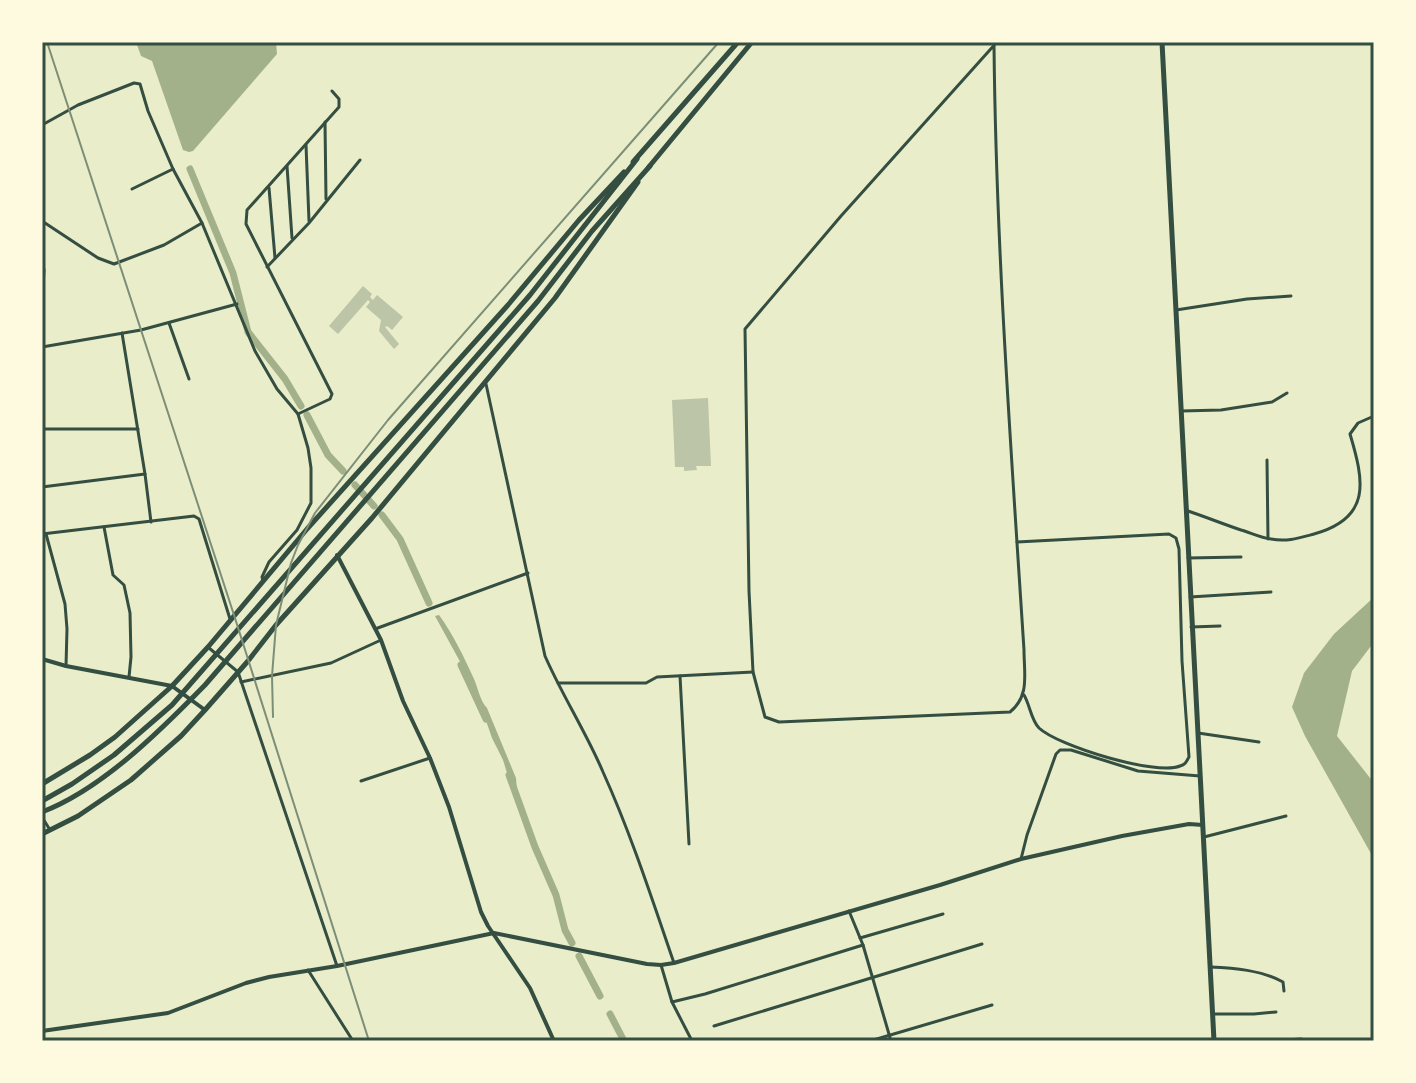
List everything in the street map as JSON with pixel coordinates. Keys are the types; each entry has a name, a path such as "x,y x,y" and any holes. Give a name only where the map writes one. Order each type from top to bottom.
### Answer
{"main road":[{"path":"42,801 114,755 172,705 530,295 637,159 738,42"},
{"path":"42,815 118,766 188,702 538,301 592,231 752,42"},
{"path":"1162,42 1214,1040"},
{"path":"42,784 115,737 172,686 508,305 579,220 637,159"},
{"path":"42,834 78,816 131,780 205,710 372,518 555,298 650,166"}],"street":[{"path":"996,43 995,122 1024,695 1019,705 1010,712 779,722 765,717 753,672 745,329 996,43"},
{"path":"42,125 78,105 134,83 140,84 148,111 173,169 202,223 255,351 277,389 298,414 308,448 311,503 297,530 269,562 263,581"},
{"path":"298,414 330,399 332,394 246,224 247,210 339,107 339,99 332,91"},
{"path":"325,122 326,201"},
{"path":"306,145 309,223"},
{"path":"267,267 309,223 360,160"},
{"path":"287,166 293,241"},
{"path":"132,189 173,169"},
{"path":"269,188 275,258"},
{"path":"42,221 98,258 114,264 164,245 202,223"},
{"path":"42,261 42,305"},
{"path":"1176,310 1291,296"},
{"path":"42,347 169,323 237,304"},
{"path":"169,323 189,379"},
{"path":"122,333 151,522"},
{"path":"486,382 545,656 603,771 651,892 674,963"},
{"path":"1181,411 1221,410 1272,402 1287,393"},
{"path":"1186,510 1268,539 1288,541 1342,522 1356,508 1361,488 1359,463 1350,434 1358,423 1374,416"},
{"path":"42,429 138,429"},
{"path":"1267,460 1268,539"},
{"path":"42,487 145,474"},
{"path":"66,666 65,604 44,534 194,516 199,519 230,619"},
{"path":"104,527 113,575 124,585 130,613 129,678"},
{"path":"1017,542 1169,534 1176,538 1189,757 1177,767 1140,767 1063,742 1038,727 1024,695"},
{"path":"337,555 381,640 399,692 430,758 449,807 484,919 530,988 554,1041"},
{"path":"1188,558 1241,557"},
{"path":"375,629 528,573"},
{"path":"1190,597 1271,592"},
{"path":"1191,627 1220,626"},
{"path":"241,682 331,663 381,640"},
{"path":"208,647 238,672 337,966"},
{"path":"42,659 172,686 205,710"},
{"path":"557,683 646,683 657,677 753,672"},
{"path":"680,676 689,844"},
{"path":"1198,733 1259,742"},
{"path":"1021,859 1051,767 1060,750 1071,750 1138,771 1200,776"},
{"path":"361,781 430,758"},
{"path":"42,815 50,830"},
{"path":"1204,837 1286,816"},
{"path":"42,1031 168,1013 269,977 494,933 647,964 674,963 1021,859 1122,836 1189,824 1203,825"},
{"path":"849,911 863,945 891,1041"},
{"path":"860,938 943,914"},
{"path":"714,1026 982,944"},
{"path":"672,1002 863,945"},
{"path":"661,965 672,1002 692,1041"},
{"path":"1210,967 1245,970 1274,978 1283,982 1284,991"},
{"path":"308,970 353,1041"},
{"path":"870,1041 992,1005"},
{"path":"1213,1014 1276,1012"},
{"path":"1271,1041 1301,1039"},
{"path":"1205,1041 1214,1040"}],"shaded area":[{"path":"136,42 276,42 277,54 189,152 183,150 152,61 141,56"},
{"path":"1374,597 1374,642 1352,671 1337,736 1374,783 1374,859 1292,707 1304,673 1334,634"},
{"path":"439,615 458,646 487,708 516,778 517,791 492,738 475,689 435,616"}],"building":[{"path":"363,286 372,294 370,297 373,300 377,295 403,317 392,330 385,327 399,344 394,349 379,331 381,320 366,307 370,302 368,300 338,334 329,326"},
{"path":"708,398 711,466 696,466 697,470 684,471 684,467 675,467 672,400"}],"waterway":[{"path":"190,169 233,273 248,332 285,379 301,406"},
{"path":"307,415 328,455 343,471"},
{"path":"355,485 374,506"},
{"path":"382,515 400,539 429,603"},
{"path":"461,665 486,719"},
{"path":"509,775 572,943"},
{"path":"579,956 600,996"},
{"path":"610,1014 624,1041"}],"railway":[{"path":"47,42 369,1041"},
{"path":"273,717 276,625 291,563 315,513 388,420 719,42"}]}
